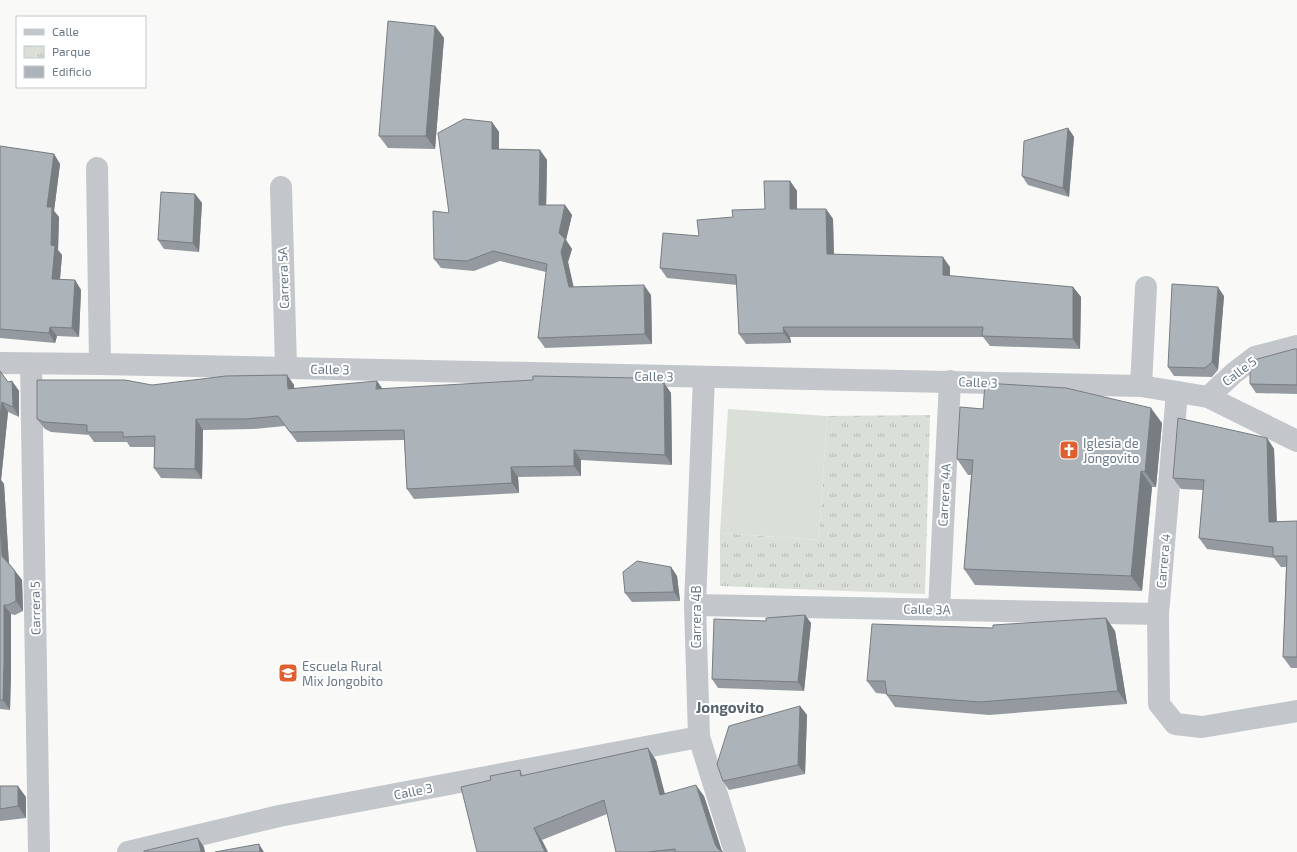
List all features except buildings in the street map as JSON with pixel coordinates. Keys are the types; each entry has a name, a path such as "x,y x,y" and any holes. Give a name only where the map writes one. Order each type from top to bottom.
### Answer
{"street":[{"path":"97,168 100,364"},
{"name":"Carrera 5A","path":"281,187 286,368"},
{"path":"1141,386 1146,288"},
{"name":"Calle 5","path":"1208,397 1234,373 1255,357 1297,346"},
{"name":"Calle 3","path":"0,363 1141,386 1208,397 1297,441"},
{"name":"Carrera 5","path":"31,364 39,852"},
{"name":"Carrera 4B","path":"704,377 695,604 699,737 735,852"},
{"name":"Carrera 4A","path":"939,609 950,381"},
{"name":"Carrera 4","path":"1177,392 1158,614 1159,704 1175,724 1202,727 1297,711"},
{"name":"Calle 3A","path":"695,604 1158,614"},
{"name":"Calle 3","path":"128,852 279,816 699,737"}],"green space":[{"path":"728,409 827,416 819,540 720,533"},
{"path":"930,415 925,594 720,586 720,533 819,540 827,416"}],"place":[{"name":"Iglesia de Jongovito","path":"1069,450"},
{"name":"Escuela Rural Mix Jongobito","path":"288,673"}],"district":[{"name":"Jongovito","path":"730,707"}]}
